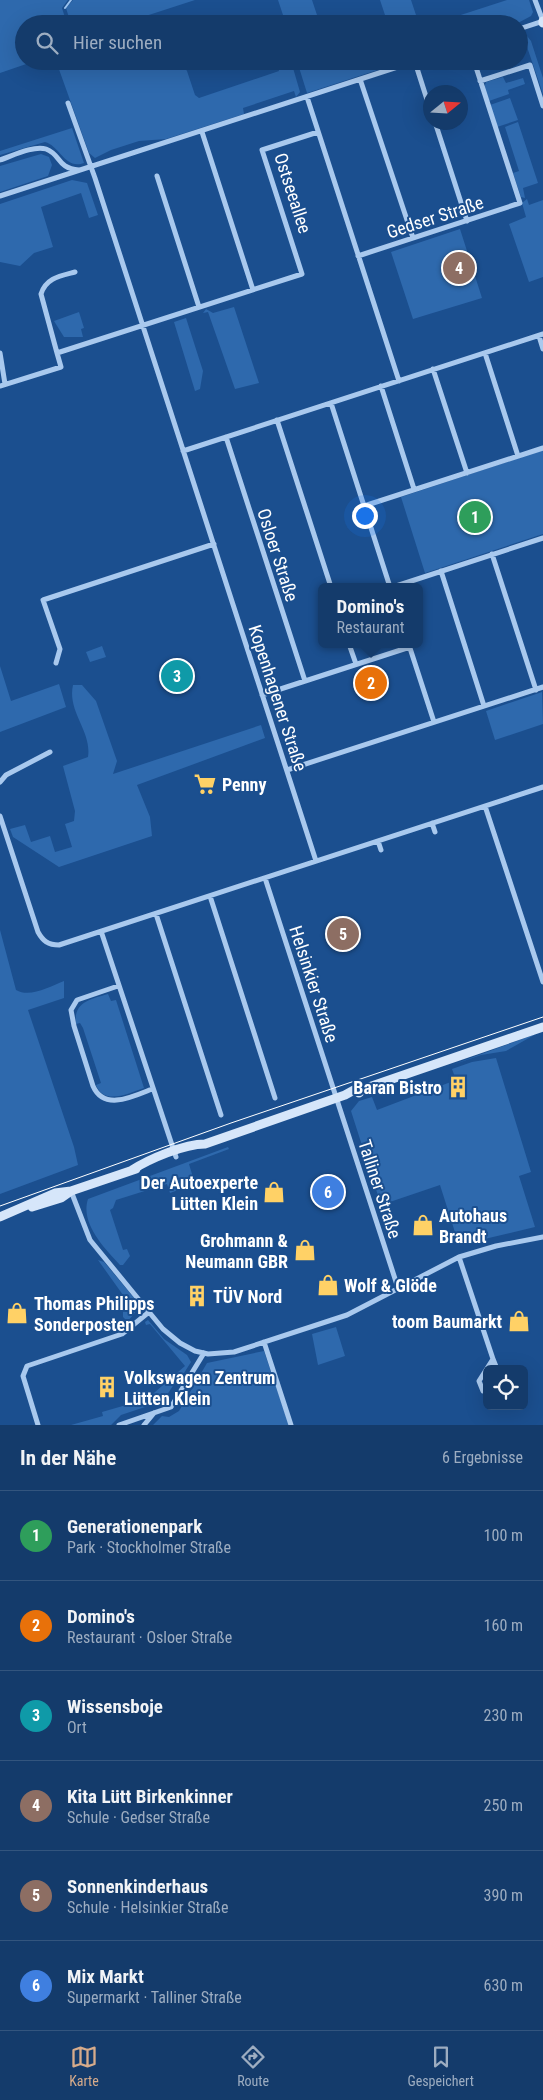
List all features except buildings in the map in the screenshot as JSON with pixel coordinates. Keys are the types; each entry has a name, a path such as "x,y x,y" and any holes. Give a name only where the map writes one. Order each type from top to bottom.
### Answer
{"main road":[{"path":"0,1217 57,1200 71,1191 132,1170 143,1163 175,1154 197,1144 204,1144 360,1092 363,1089 543,1027"}],"street":[{"path":"528,26 543,22 534,0"},
{"path":"528,66 530,65 543,106"},
{"path":"0,196 202,132 388,70"},
{"path":"418,70 423,87"},
{"path":"477,70 480,81 514,70"},
{"path":"360,79 412,238"},
{"name":"Gedser Straße","path":"358,256 520,203 480,81"},
{"path":"307,97 399,381"},
{"path":"68,103 91,167"},
{"path":"438,130 467,221"},
{"path":"57,353 253,290 202,132"},
{"name":"Ostseeallee","path":"253,290 302,274 262,150 318,132"},
{"path":"0,160 37,148 46,149 67,169 82,170"},
{"name":"Kopenhagener Straße","path":"91,167 316,861"},
{"path":"157,176 199,308"},
{"path":"0,353 2,385 61,367 41,294 44,285 51,279 75,272"},
{"path":"183,451 541,335 543,349"},
{"path":"485,353 518,456"},
{"path":"434,370 467,472"},
{"path":"381,386 414,489"},
{"path":"331,403 390,583"},
{"path":"277,420 330,583"},
{"name":"Osloer Straße","path":"226,437 305,681"},
{"path":"364,506 543,448"},
{"path":"404,583 543,538"},
{"path":"56,663 60,649 44,600 214,544"},
{"path":"492,554 536,690"},
{"path":"441,571 484,706"},
{"path":"350,648 356,664"},
{"path":"262,695 403,648"},
{"path":"410,648 434,722"},
{"path":"287,770 543,687"},
{"path":"0,782 6,775 50,752"},
{"path":"0,816 38,932 43,940 51,945 59,945 543,787"},
{"path":"485,806 543,982"},
{"path":"432,823 435,832"},
{"path":"378,841 381,850"},
{"name":"Helsinkier Straße","path":"265,878 341,1097"},
{"path":"210,896 274,1098"},
{"path":"156,914 221,1116"},
{"path":"101,931 175,1154"},
{"path":"118,986 77,1000 71,1010 74,1026 93,1086 97,1095 110,1101 152,1089"},
{"name":"Talliner Straße","path":"341,1097 398,1288"},
{"path":"71,1191 90,1240 149,1312 171,1336 188,1348 204,1353 234,1352 347,1315 459,1257 496,1246 543,1237"},
{"path":"459,1257 495,1365"},
{"path":"38,1425 23,1376 27,1366 122,1334 149,1312"},
{"path":"264,1342 291,1425"},
{"path":"119,1425 171,1407 204,1353"},
{"path":"489,1365 493,1359"},
{"path":"483,1375 479,1381 483,1391"},
{"path":"144,1425 154,1413"}],"shaded area":[{"path":"0,0 68,0 62,8 64,15 15,15 15,68 0,73"},
{"path":"73,0 195,0 149,15 68,15 66,8"},
{"path":"278,0 312,0 317,15 283,15"},
{"path":"380,0 411,0 416,15 385,15"},
{"path":"507,0 529,0 533,12 528,18 528,15 461,15"},
{"path":"528,37 531,41 543,78 543,94 528,50"},
{"path":"59,70 186,70 195,95 199,98 279,70 294,70 300,92 296,97 294,91 243,108 244,114 166,139 139,141 111,150 95,158 89,153"},
{"path":"300,70 378,70 307,93"},
{"path":"503,77 506,83 523,78 525,84 508,90 509,94 489,101 484,88 486,82"},
{"path":"510,98 518,120 497,127 490,105"},
{"path":"518,122 538,183 523,188 525,198 521,197 513,173 519,171 505,127"},
{"path":"72,128 84,163 72,163 45,142 0,155 0,151"},
{"path":"41,154 49,157 52,165 48,176 0,192 0,166"},
{"path":"72,180 87,183 98,215 89,218 81,193 41,207 53,247 34,253 20,266 0,262 0,204"},
{"path":"527,199 529,205 543,200 543,277 529,282 509,224 526,217 522,203"},
{"path":"460,229 482,298 413,319 391,252"},
{"path":"234,307 259,383 235,389 208,312 203,313 206,309 213,313"},
{"path":"79,312 84,328 81,329 83,337 64,337 54,321"},
{"path":"186,318 203,371 200,389 195,391 174,322"},
{"path":"543,450 543,534 425,573 401,497"},
{"path":"102,646 106,657 90,662 86,652"},
{"path":"0,666 11,701 59,684 66,707 0,732"},
{"path":"73,685 82,685 96,701 117,761 113,774 261,725 265,738 137,785 150,817 152,836 59,867 13,837 10,829 25,825 31,842 50,836 55,852 72,847 65,824 74,821 75,811 63,766 88,757 86,739 73,704"},
{"path":"542,692 543,724 495,740 486,711"},
{"path":"0,930 16,990 27,993 33,992 46,989 64,981 64,998 28,1010 74,1147 78,1165 0,1194"},
{"path":"108,994 111,1001 116,1000 144,1088 117,1096 105,1095 96,1085 101,1083 83,1028 80,1023 76,1024 77,1011 80,1006 90,1000"},
{"path":"536,1034 506,1051 481,1055 449,1066"},
{"path":"496,1058 531,1172 519,1176 535,1227 459,1245 440,1185 381,1205 351,1111 359,1101 372,1097 377,1110 456,1080 452,1069 472,1062"},
{"path":"228,1147 229,1149 189,1164 195,1184 170,1193 167,1184 116,1200 113,1208 110,1210 123,1250 127,1249 130,1256 123,1265 120,1265 107,1251 90,1226 86,1208 88,1199"},
{"path":"98,1260 104,1262 135,1299 133,1300 136,1306 135,1312 127,1321 123,1317 123,1295"},
{"path":"148,1320 164,1339 187,1355 191,1362 184,1373 180,1375 163,1401 121,1415 111,1425 71,1425 103,1416 102,1412 147,1399 185,1366 150,1324 146,1325 145,1322"},
{"path":"336,1327 345,1356 318,1365 312,1334"},
{"path":"264,1351 289,1425 153,1425 162,1416 169,1417 179,1411 207,1363"}],"waterway":[{"path":"65,8 71,0"}],"tram line":[{"path":"0,1206 231,1123 543,1017"}],"place":[{"name":"Kita Lütt Birkenkinner","path":"459,268"},
{"name":"Generationenpark","path":"475,517"},
{"name":"Wissensboje","path":"177,676"},
{"name":"Domino's","path":"371,683"},
{"name":"Penny","path":"205,784"},
{"name":"Sonnenkinderhaus","path":"343,934"},
{"name":"Baran Bistro","path":"458,1087"},
{"name":"Der Autoexperte Lütten Klein","path":"274,1192"},
{"name":"Mix Markt","path":"328,1192"},
{"name":"Autohaus Brandt","path":"423,1225"},
{"name":"Grohmann & Neumann GBR","path":"305,1250"},
{"name":"Wolf & Glöde","path":"328,1285"},
{"name":"TÜV Nord","path":"197,1296"},
{"name":"Thomas Philipps Sonderposten","path":"17,1313"},
{"name":"toom Baumarkt","path":"519,1321"},
{"name":"Volkswagen Zentrum Lütten Klein","path":"107,1387"}]}
